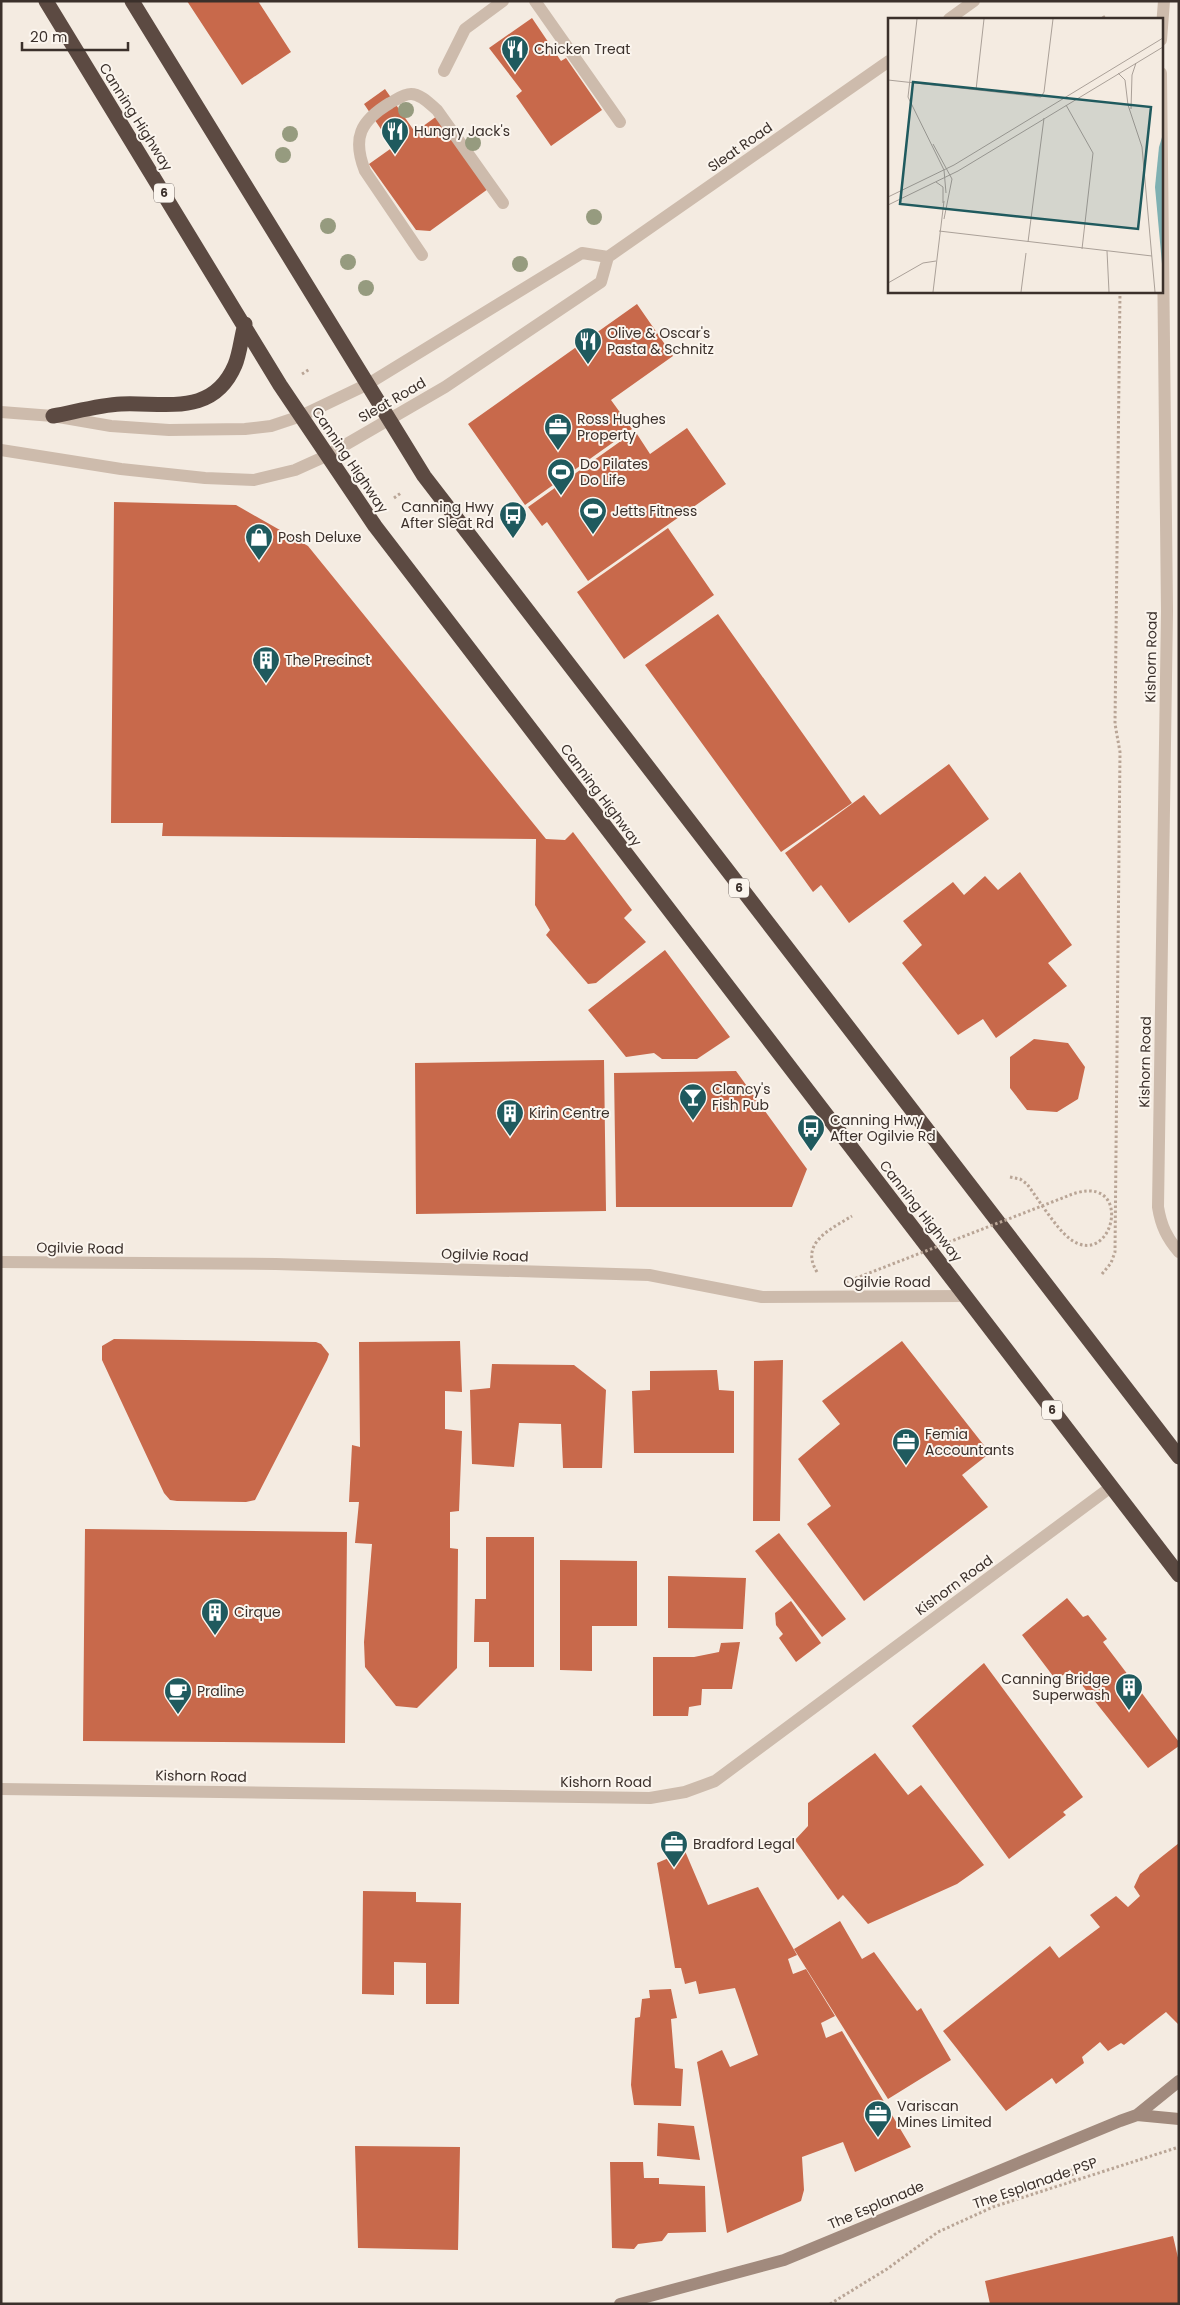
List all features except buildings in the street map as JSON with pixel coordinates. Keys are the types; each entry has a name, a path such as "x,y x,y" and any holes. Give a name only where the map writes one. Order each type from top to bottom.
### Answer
{"highway":[{"name":"Canning Highway","path":"46,1 326,456 375,526 1179,1575"},
{"name":"6","path":"132,1 424,476 1179,1457"},
{"path":"53,416 120,404 172,405 195,402 210,397 225,382 235,365 245,324"}],"street":[{"path":"444,70 464,29 503,1"},
{"path":"535,1 620,122"},
{"path":"950,18 974,1"},
{"path":"1162,27 1164,1"},
{"name":"Sleat Road","path":"1,450 121,469 205,478 254,480 295,470 326,456 445,387 601,282 608,257 888,62"},
{"path":"422,256 364,171 360,158 358,144 360,134 369,118 379,110 402,96 411,94 425,100 436,110 503,203"},
{"name":"Kishorn Road","path":"1162,118 1173,611 1158,1207 1161,1225 1169,1240 1179,1252"},
{"name":"Sleat Road","path":"1,412 53,416 111,426 169,430 245,429 271,426 301,416 368,384 582,253 608,257"},
{"name":"Ogilvie Road","path":"1,1262 276,1264 648,1275 665,1276 762,1297 965,1296"},
{"name":"Kishorn Road","path":"1,1788 650,1798 685,1792 715,1780 1111,1487"},
{"name":"The Esplanade","path":"620,2304 784,2260 1137,2115 1179,2081"},
{"name":"The Esplanade","path":"1137,2115 1179,2119"}],"path":[{"path":"1102,1274 1111,1262 1115,1252 1120,752 1115,724 1120,292"},
{"path":"394,498 401,493"},
{"path":"837,1283 878,1271 1083,1190 1100,1194 1107,1200 1111,1208 1112,1225 1102,1239 1086,1244 1077,1242 1064,1231 1027,1184 1020,1179 1010,1177"},
{"path":"821,1277 812,1262 811,1253 818,1237 852,1216"},
{"name":"The Esplanade PSP","path":"830,2304 887,2269 938,2232 993,2207 1179,2147"}],"place":[{"name":"Chicken Treat","path":"515,73"},
{"name":"Hungry Jack's","path":"395,155"},
{"name":"Olive & Oscar's Pasta & Schnitz","path":"588,365"},
{"name":"Ross Hughes Property","path":"558,451"},
{"name":"Do Pilates Do Life","path":"561,496"},
{"name":"Jetts Fitness","path":"593,535"},
{"name":"Canning Hwy After Sleat Rd","path":"513,539"},
{"name":"Posh Deluxe","path":"259,561"},
{"name":"The Precinct","path":"266,684"},
{"name":"Clancy's Fish Pub","path":"693,1121"},
{"name":"Kirin Centre","path":"510,1137"},
{"name":"Canning Hwy After Ogilvie Rd","path":"811,1152"},
{"name":"Femia Accountants","path":"906,1466"},
{"name":"Cirque","path":"215,1636"},
{"name":"Canning Bridge Superwash","path":"1129,1711"},
{"name":"Praline","path":"178,1715"},
{"name":"Bradford Legal","path":"674,1868"},
{"name":"Variscan Mines Limited","path":"878,2138"}]}
